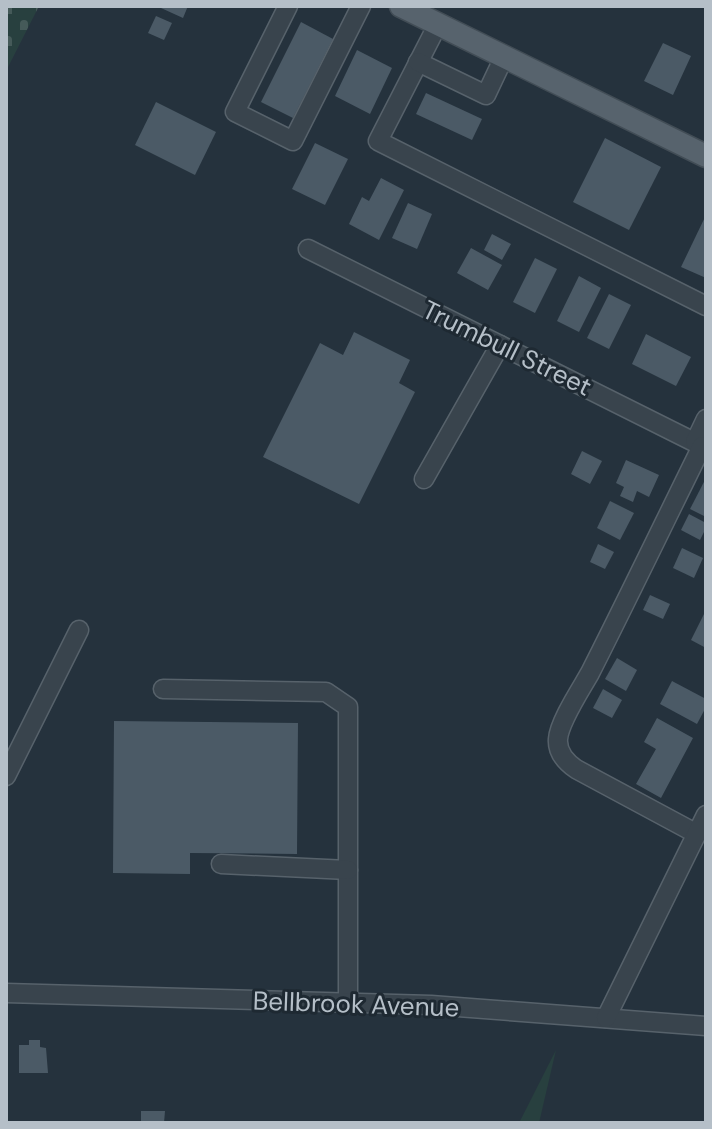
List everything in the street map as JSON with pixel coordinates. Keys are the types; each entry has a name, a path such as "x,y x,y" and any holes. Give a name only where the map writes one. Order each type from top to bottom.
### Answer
{"main road":[{"path":"401,6 706,156"}],"street":[{"path":"288,6 235,112 293,141 361,6"},
{"path":"438,24 378,141 706,306"},
{"path":"418,62 486,95 504,57"},
{"name":"Trumbull Street","path":"308,249 701,445"},
{"path":"424,479 500,345"},
{"path":"697,834 576,769 560,753 557,741 560,729 701,445 706,419"},
{"path":"6,776 79,630"},
{"path":"163,689 326,692 348,707 348,1003"},
{"path":"606,1018 706,815"},
{"path":"221,864 348,870"},
{"name":"Bellbrook Avenue","path":"6,993 431,1005 706,1026"}],"green space":[{"path":"6,6 39,6 6,71"},
{"path":"556,1050 539,1123 519,1123"}],"building":[{"path":"188,6 183,18 161,8"},
{"path":"156,16 172,23 164,40 148,33"},
{"path":"301,22 333,39 293,118 261,102"},
{"path":"663,43 691,56 673,95 644,81"},
{"path":"357,50 392,68 370,114 335,96"},
{"path":"426,93 482,119 472,140 416,114"},
{"path":"156,102 216,132 195,175 135,145"},
{"path":"605,138 661,167 629,230 573,202"},
{"path":"315,143 348,159 325,205 292,189"},
{"path":"381,178 404,190 379,240 349,224 362,197 369,201"},
{"path":"408,203 432,214 417,249 392,238"},
{"path":"706,215 706,278 681,267"},
{"path":"492,234 511,244 502,260 484,250"},
{"path":"471,248 502,265 488,290 457,273"},
{"path":"535,258 557,269 535,313 513,302"},
{"path":"579,276 601,288 579,332 557,321"},
{"path":"609,294 631,305 609,349 587,338"},
{"path":"354,332 410,360 399,383 415,392 359,504 263,457 320,343 343,355"},
{"path":"646,334 691,357 676,386 632,364"},
{"path":"582,451 602,461 590,484 571,474"},
{"path":"626,460 659,475 649,497 637,491 633,502 620,496 624,487 616,483"},
{"path":"706,478 706,517 690,509"},
{"path":"610,501 634,513 620,540 597,528"},
{"path":"689,514 706,523 700,540 681,530"},
{"path":"598,544 614,552 605,569 590,562"},
{"path":"682,548 703,558 694,578 673,568"},
{"path":"650,595 670,604 663,619 643,610"},
{"path":"706,610 706,648 691,640"},
{"path":"617,658 637,670 626,691 605,679"},
{"path":"672,681 706,699 706,707 697,724 660,704"},
{"path":"603,689 622,700 612,718 593,708"},
{"path":"657,718 693,738 661,798 636,784 656,749 644,742"},
{"path":"114,721 298,723 297,854 190,853 190,874 113,873"},
{"path":"29,1040 40,1040 40,1047 46,1048 48,1073 19,1073 19,1045 29,1045"},
{"path":"141,1111 165,1111 164,1123 141,1123"}]}
